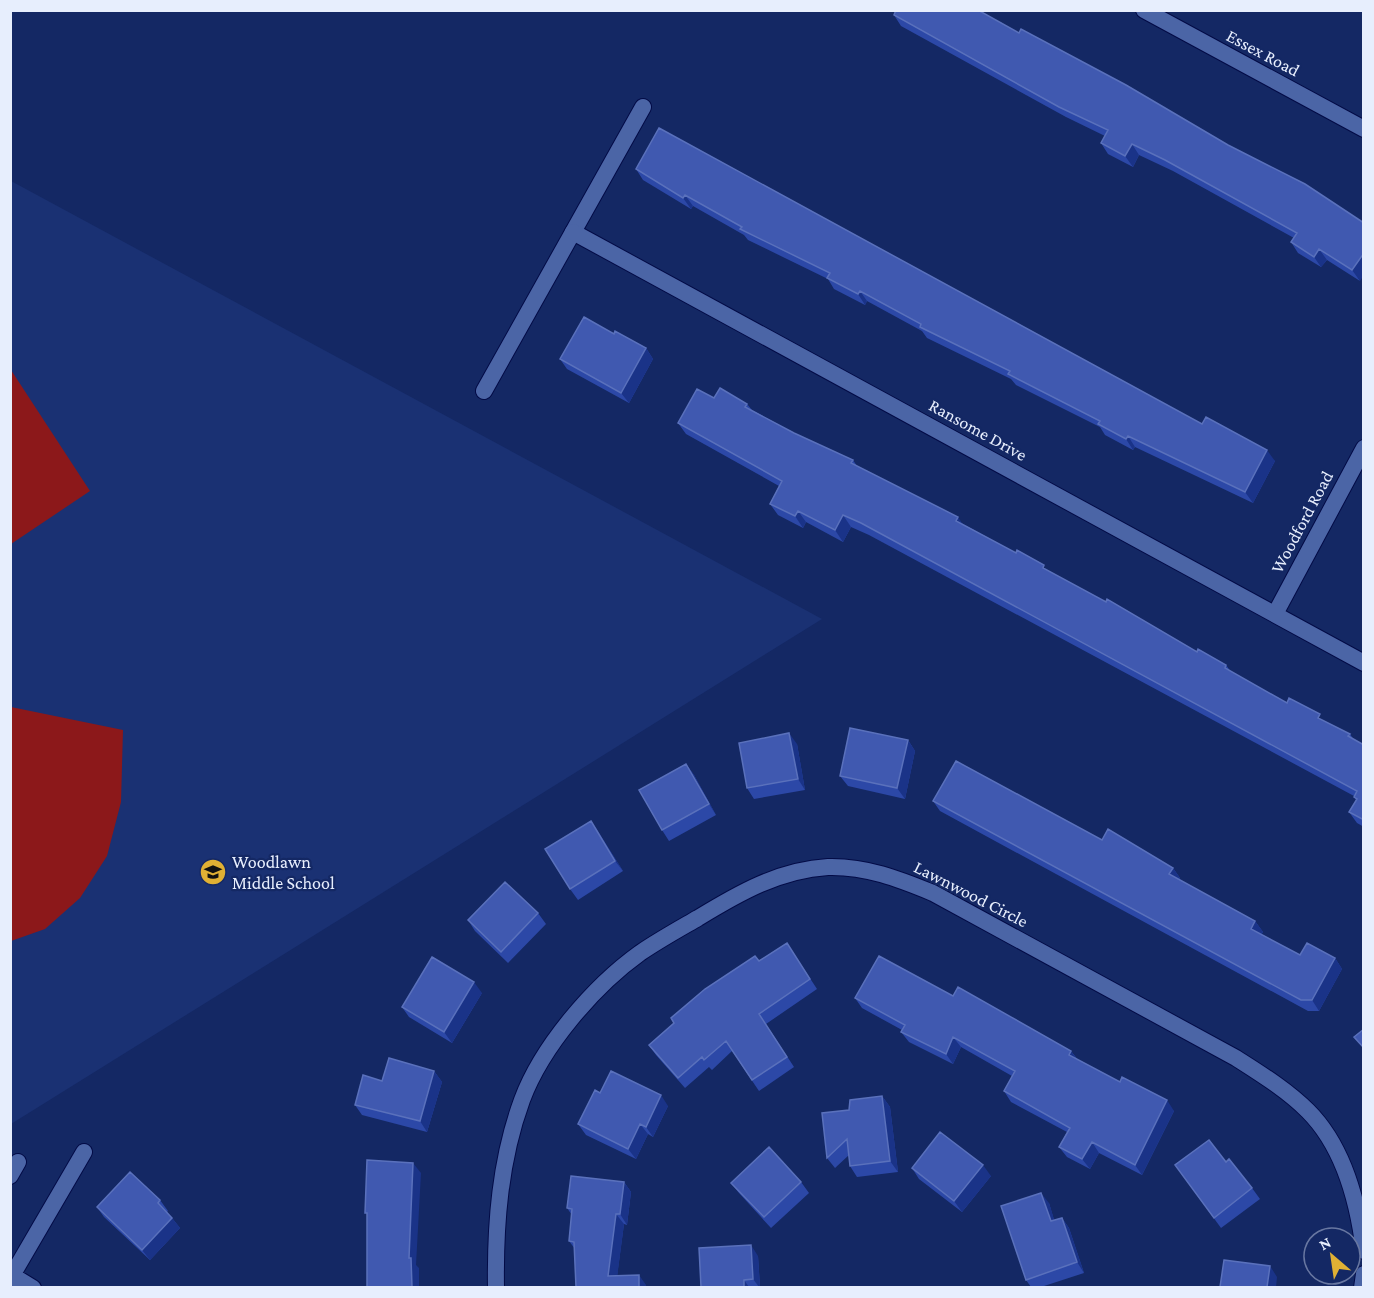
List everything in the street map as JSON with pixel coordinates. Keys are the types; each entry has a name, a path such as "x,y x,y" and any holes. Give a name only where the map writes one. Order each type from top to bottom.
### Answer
{"street":[{"name":"Essex Road","path":"1144,10 1364,129"},
{"path":"484,391 643,107"},
{"name":"Ransome Drive","path":"573,232 1364,663"},
{"name":"Woodford Road","path":"1275,614 1364,448"},
{"name":"Lawnwood Circle","path":"496,1287 495,1242 503,1170 522,1099 550,1047 589,999 639,954 743,890 784,874 829,867 881,872 933,893 1236,1058 1274,1083 1309,1112 1335,1150 1351,1187 1364,1251"},
{"path":"33,1287 11,1276 84,1152"},
{"path":"1362,1287 1364,1274"}],"shaded area":[{"name":"Woodlawn Middle School","path":"11,181 822,619 11,1124"},
{"path":"11,370 90,491 10,544"},
{"path":"11,707 123,730 121,802 107,856 80,898 45,929 11,941"}],"building":[{"path":"896,10 978,10 1019,33 1021,29 1126,85 1228,145 1305,184 1364,223 1364,253 1352,270 1319,249 1314,257 1291,242 1297,233 1132,144 1125,156 1101,143 1108,130 1059,107 894,15"},
{"path":"659,128 1202,424 1206,417 1267,450 1245,492 1128,436 1126,439 1098,424 1100,421 1008,374 1010,371 920,327 921,324 860,291 858,294 827,278 830,273 740,229 742,227 685,195 683,198 636,169"},
{"path":"584,317 646,348 621,393 560,359"},
{"path":"720,388 747,404 745,407 853,460 851,463 958,517 956,521 1016,553 1017,550 1044,565 1043,568 1106,602 1107,599 1197,652 1198,649 1226,665 1225,668 1287,703 1289,698 1320,714 1318,718 1350,734 1348,736 1364,745 1364,820 1349,812 1357,799 1354,797 1357,791 861,523 843,515 835,530 798,511 795,516 770,504 782,481 678,423 697,389 714,398"},
{"path":"850,728 908,740 897,788 840,776"},
{"path":"789,733 798,779 747,788 739,743"},
{"path":"956,761 1102,840 1108,829 1173,868 1169,874 1255,921 1251,929 1300,955 1307,943 1335,958 1312,1000 1301,1000 933,801"},
{"path":"686,764 709,804 662,830 639,790"},
{"path":"591,821 615,861 570,889 545,849"},
{"path":"505,882 538,913 501,952 468,920"},
{"path":"787,943 810,979 759,1014 787,1057 752,1080 726,1041 704,1060 702,1057 678,1078 649,1045 674,1023 671,1018 705,989 755,956 759,961"},
{"path":"879,956 953,996 958,987 1071,1051 1069,1055 1120,1082 1122,1077 1167,1100 1135,1165 1092,1142 1082,1159 1059,1147 1070,1128 1004,1091 1015,1071 953,1037 946,1054 901,1032 905,1025 855,998"},
{"path":"432,957 474,982 444,1032 402,1007"},
{"path":"1364,1029 1364,1048 1354,1037"},
{"path":"389,1058 434,1071 420,1121 355,1105 363,1075 382,1081"},
{"path":"611,1071 661,1095 646,1127 640,1124 628,1149 578,1124 595,1090 600,1093"},
{"path":"882,1096 890,1161 850,1166 847,1139 827,1158 822,1113 849,1110 850,1100"},
{"path":"940,1132 983,1165 954,1201 912,1168"},
{"path":"1209,1140 1226,1162 1229,1159 1252,1188 1214,1218 1175,1165"},
{"path":"769,1147 801,1182 764,1217 731,1183"},
{"path":"367,1160 413,1163 409,1258 411,1258 412,1287 367,1287 367,1213 365,1213"},
{"path":"130,1172 160,1200 158,1203 172,1218 142,1250 97,1207"},
{"path":"571,1176 624,1182 620,1214 616,1214 608,1276 639,1275 639,1287 576,1287 574,1242 569,1241 572,1209 567,1208"},
{"path":"1041,1193 1051,1221 1062,1218 1077,1262 1026,1280 1001,1206"},
{"path":"751,1245 753,1279 744,1280 744,1287 701,1287 699,1248"},
{"path":"1224,1260 1270,1266 1267,1287 1220,1287"}],"place":[{"name":"Woodlawn Middle School","path":"213,872"}]}
